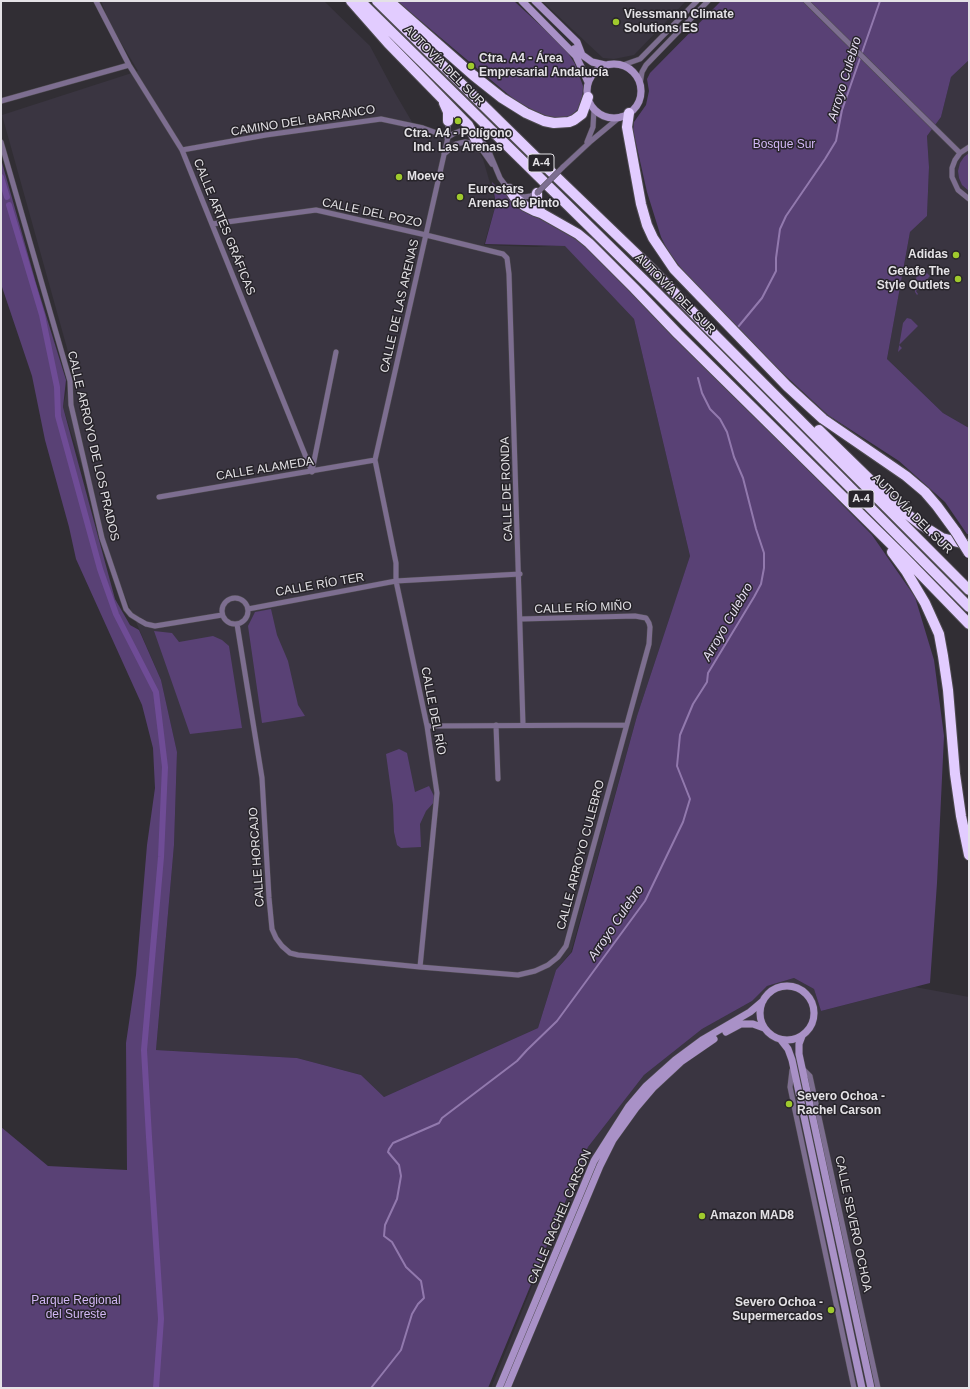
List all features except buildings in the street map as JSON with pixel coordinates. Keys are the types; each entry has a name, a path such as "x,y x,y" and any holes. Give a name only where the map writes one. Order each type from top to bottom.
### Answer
{"highway":[{"path":"351,1 388,43 468,125 480,147"},
{"name":"AUTOVÍA DEL SUR","path":"360,1 656,292 969,607"},
{"name":"AUTOVÍA DEL SUR","path":"377,1 650,267 969,590"},
{"path":"390,1 474,75 502,98 526,113 544,121 554,123 569,122 578,118 582,114 588,97"},
{"path":"441,98 448,112 448,121"},
{"path":"625,114 641,204 647,225 653,238 674,269 787,386 823,419 906,476 925,492 938,506 969,553"},
{"path":"509,190 515,198 525,206 571,230 588,243 969,624"},
{"path":"537,193 537,205 541,213"},
{"path":"587,225 601,245 638,283 690,345"},
{"path":"706,325 725,336 898,507 920,524 942,538 969,545"},
{"path":"874,528 906,571 925,603 939,634 948,690 955,774 961,816 969,855"}],"street":[{"name":"CALLE ARTES GRÁFICAS","path":"96,1 129,65 182,150 312,472"},
{"path":"522,1 576,56 588,82 588,97 594,109 594,127 589,139 582,149"},
{"path":"526,1 580,54 592,62 605,65 623,65 632,71 640,84"},
{"path":"535,1 577,42 580,54"},
{"path":"623,65 640,59 697,1"},
{"path":"456,144 448,137 460,132 474,134 484,142 500,178 509,190 524,197 537,193 582,149 634,108 640,97 642,72 646,65 708,1"},
{"path":"806,1 960,153"},
{"path":"1,101 129,65"},
{"path":"588,82 595,72 605,65"},
{"path":"594,109 607,116 625,114"},
{"name":"CAMINO DEL BARRANCO","path":"182,150 266,135 381,119 423,128 448,137"},
{"name":"CALLE DE LAS ARENAS","path":"375,460 448,137 448,121"},
{"name":"CALLE ARROYO DE LOS PRADOS","path":"1,142 70,381 71,405 102,538 126,608 131,615 138,620 155,626 222,615"},
{"path":"444,155 456,144 465,142 480,147 496,169"},
{"path":"969,147 960,153 952,168 952,177 958,190 969,199"},
{"name":"CALLE DEL POZO","path":"212,224 316,210 503,254"},
{"name":"CALLE DE RONDA","path":"503,254 507,258 510,274 520,574 523,725"},
{"path":"312,472 336,352"},
{"name":"CALLE ALAMEDA","path":"159,497 375,460"},
{"name":"CALLE DEL RÍO","path":"375,460 396,564 396,581 427,726 437,793 420,967"},
{"name":"CALLE RÍO TER","path":"248,609 396,581 520,574"},
{"path":"232,598 240,599 248,609 247,617 241,623 237,624 226,621 222,615 223,606 232,598"},
{"name":"CALLE RÍO MIÑO","path":"521,619 635,616 646,618"},
{"name":"CALLE ARROYO CULEBRO","path":"420,967 518,975 535,971 548,965 558,957 566,946 649,644 650,623 646,618"},
{"name":"CALLE HORCAJO","path":"237,624 262,778 269,898 272,929 276,938 282,946 298,956 420,967"},
{"path":"496,725 498,779"},
{"path":"427,726 626,725"},
{"path":"779,987 794,987 798,989 806,994 810,999 814,1013 811,1026 802,1036 792,1040 781,1040 772,1037 764,1028 760,1019 763,1001 771,991 779,987"},
{"name":"CALLE RACHEL CARSON","path":"500,1388 594,1161 629,1106 646,1086 675,1060 702,1040 750,1012 763,1001"},
{"name":"CALLE RACHEL CARSON","path":"507,1388 600,1166 613,1140 631,1114 652,1088 682,1061 708,1042 741,1024 753,1024 764,1028"},
{"name":"CALLE SEVERO OCHOA","path":"802,1036 799,1044 799,1054 871,1388"},
{"name":"CALLE SEVERO OCHOA","path":"781,1040 788,1049 793,1065 862,1388"},
{"name":"CALLE SEVERO OCHOA","path":"793,1065 790,1087 854,1388"},
{"name":"CALLE SEVERO OCHOA","path":"802,1067 810,1076 878,1388"}],"shaded area":[{"path":"101,1 324,1 370,46 415,127 477,149 483,159 496,204 484,245 535,247 565,245 634,319 690,556 637,716 571,952 556,970 538,1028 384,1097 361,1075 297,1058 156,1050 174,845 177,752 161,680 118,580 63,407 72,366 2,115 138,71 111,26"},
{"path":"542,1 686,1 634,55 614,59 603,58"},
{"path":"969,60 969,428 943,413 887,359 910,232 927,216 929,167 927,136 941,117 951,77"},
{"path":"794,978 814,989 821,1011 915,987 969,997 969,1388 491,1388 588,1147 644,1075 702,1029 752,1001 767,986"}],"green space":[{"path":"397,1 514,1 565,48 575,64 583,86 582,105 570,117 546,117 516,101"},
{"name":"Bosque Sur","path":"721,1 969,1 969,60 951,77 941,117 927,136 929,167 927,216 910,232 887,359 943,413 969,428 969,534 967,534 945,502 899,461 828,415 762,354 684,272 668,251 661,237 647,192 633,130 634,122 646,105 649,91 647,79 650,73"},
{"path":"969,153 969,191 962,185 958,171 960,163"},
{"name":"Parque Regional del Sureste","path":"1,159 36,283 66,380 63,407 115,599 130,625 139,630 161,680 177,752 174,845 156,1050 297,1058 361,1075 384,1097 538,1028 556,970 572,952 637,716 690,556 634,319 565,246 485,244 496,204 492,182 499,189 532,213 574,234 626,285 872,535 915,597 934,660 944,736 937,883 930,983 821,1011 814,989 794,978 767,986 752,1001 702,1029 644,1075 588,1147 488,1388 1,1388 1,1127 48,1166 127,1170 126,1043 136,975 147,845 155,788 153,748 142,705 76,559 69,527 45,440 32,376 1,284"},
{"path":"919,265 930,276 916,291 918,294 917,295 915,292 915,284"},
{"path":"907,318 911,319 918,326 899,345 903,323"},
{"path":"899,345 902,348 898,352"},
{"path":"271,609 277,635 288,661 298,705 305,716 262,723 248,626 255,612"},
{"path":"154,631 172,633 179,642 213,636 222,640 229,646 242,728 190,734"},
{"path":"399,749 407,753 415,792 429,786 436,800 426,811 420,824 421,847 401,848 397,845 394,832 393,805 386,754"}],"waterway":[{"name":"Arroyo Culebro","path":"738,327 762,298 776,271 776,258 780,229 786,216 836,141 842,110 880,1"},
{"path":"1,177 7,197"},
{"path":"9,205 42,315 57,387 58,416 100,569 116,614 156,692 165,767 161,857 144,1050 161,1319 156,1388"},
{"name":"Arroyo Culebro","path":"371,1388 401,1350 412,1314 424,1298 421,1281 406,1267 392,1242 384,1236 385,1225 397,1199 401,1176 399,1165 388,1152 389,1149 393,1143 439,1123 442,1118 517,1061 557,1021 645,901 683,822 690,799 677,766 680,735 693,704 707,682 708,673 761,584 764,568 764,553 756,529 743,478 734,457 727,432 720,419 710,409 702,393 698,378"}],"place":[{"name":"Viessmann Climate Solutions ES","path":"616,22"},
{"name":"Ctra. A4 - Área Empresarial Andalucía","path":"471,66"},
{"name":"Ctra. A4 - Polígono Ind. Las Arenas","path":"458,121"},
{"name":"Moeve","path":"399,177"},
{"name":"Eurostars Arenas de Pinto","path":"460,197"},
{"name":"Adidas","path":"956,255"},
{"name":"Getafe The Style Outlets","path":"958,279"},
{"name":"Severo Ochoa - Rachel Carson","path":"789,1104"},
{"name":"Amazon MAD8","path":"702,1216"},
{"name":"Severo Ochoa - Supermercados","path":"831,1310"}]}
